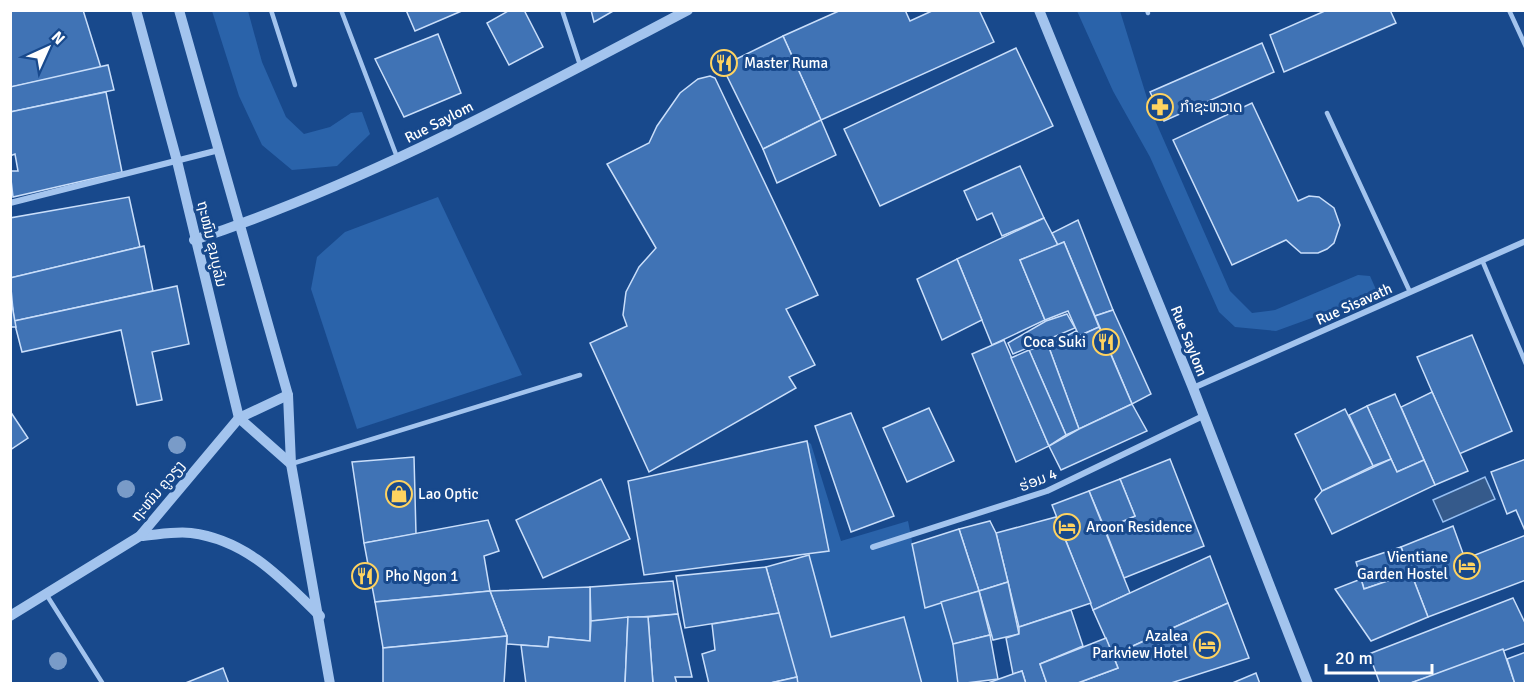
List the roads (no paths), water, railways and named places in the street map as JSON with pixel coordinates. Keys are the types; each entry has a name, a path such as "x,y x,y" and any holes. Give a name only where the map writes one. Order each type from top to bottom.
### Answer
{"street":[{"name":"ຖະໜົນ ຂຸນບູລົມ","path":"136,10 177,161 238,418"},
{"name":"ຖະໜົນ ຂຸນບູລົມ","path":"179,10 288,395 291,464 320,616 330,684"},
{"name":"Rue Saylom","path":"194,240 241,224 398,159 688,10"},
{"name":"Rue Saylom","path":"1039,10 1193,388 1308,684"},
{"path":"10,202 220,150"},
{"name":"Rue Sisavath","path":"1193,388 1526,241"},
{"name":"ຖະໜົນ ຄູວຽງ","path":"10,616 140,536 238,418 288,395"},
{"name":"ຮ່ອມ 4","path":"873,547 1047,491 1203,416"},
{"path":"238,418 291,464"},
{"path":"140,536 190,533 226,542 267,564 320,616"}],"lane":[{"path":"271,10 295,85"},
{"path":"341,10 398,159"},
{"path":"562,10 580,67"},
{"path":"1509,10 1526,47"},
{"path":"1327,113 1410,292"},
{"path":"1482,260 1526,364"},
{"path":"291,464 580,375"},
{"path":"46,594 103,684"}],"place":[{"name":"Master Ruma","path":"724,63"},
{"name":"ກໍາຊະຫວາດ","path":"1160,107"},
{"name":"Coca Suki","path":"1106,342"},
{"name":"Lao Optic","path":"399,494"},
{"name":"Aroon Residence","path":"1067,527"},
{"name":"Vientiane Garden Hostel","path":"1467,566"},
{"name":"Pho Ngon 1","path":"365,576"},
{"name":"Azalea Parkview Hotel","path":"1207,645"}]}
